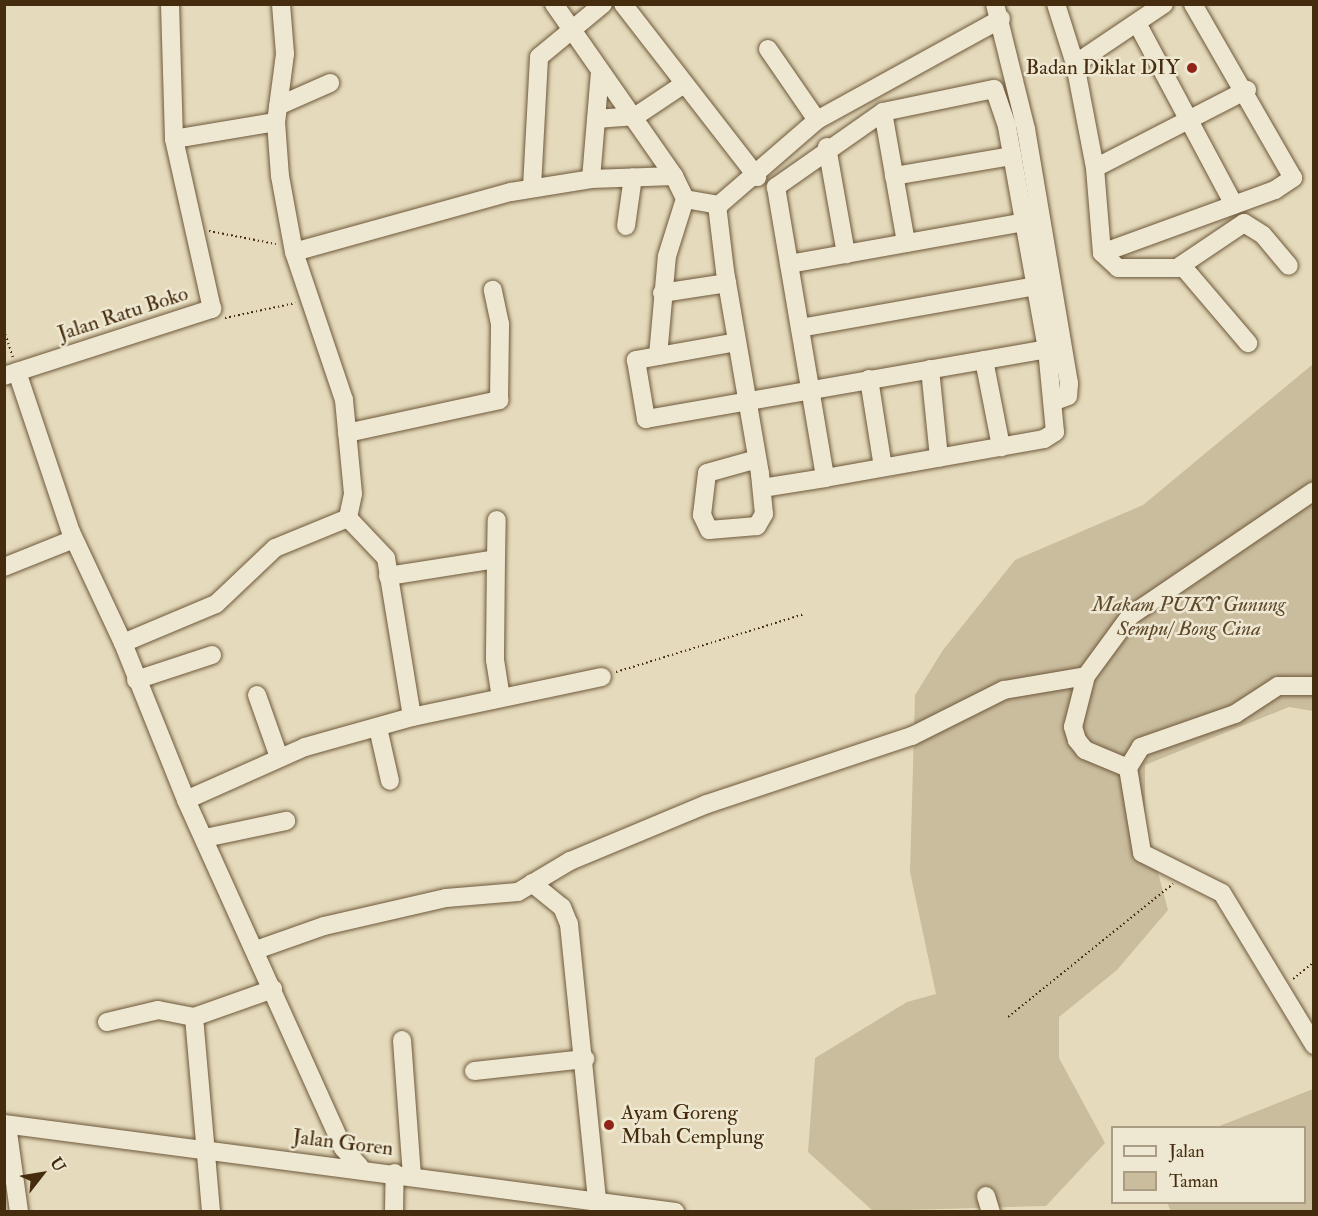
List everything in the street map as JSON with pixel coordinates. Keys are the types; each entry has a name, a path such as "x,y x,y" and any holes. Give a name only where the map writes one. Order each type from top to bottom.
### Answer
{"street":[{"path":"170,4 174,140 212,309"},
{"path":"281,4 285,54 277,114 293,247 344,400 353,494 348,518"},
{"path":"555,4 600,71 636,116 674,176 685,199 669,246 662,293 658,356"},
{"path":"532,187 539,57 569,28 603,4"},
{"path":"623,4 754,179 777,196"},
{"path":"1056,4 1075,64 1095,168 1102,253 1118,268 1180,266 1244,223 1263,235 1289,266"},
{"path":"1075,64 1164,4"},
{"path":"1102,253 1287,184 1294,175 1247,90 1193,4"},
{"path":"685,199 717,205 754,179 817,120 998,12 1069,383 1068,396 1055,401"},
{"path":"1137,23 1191,119 1234,205"},
{"path":"768,49 817,120"},
{"path":"591,179 600,71"},
{"path":"174,140 277,114 330,83"},
{"path":"596,119 636,116 684,84"},
{"path":"762,488 825,478 1001,447 1053,435 1055,401 1047,349 1012,156 994,89 883,112 827,147 776,187 825,478"},
{"path":"1095,168 1247,90"},
{"path":"883,112 906,243"},
{"path":"827,147 846,254"},
{"path":"894,176 1012,156"},
{"path":"293,247 532,187 591,179 674,176"},
{"path":"626,226 633,177"},
{"path":"717,205 727,284 762,488 764,518 760,524 716,533 704,524 709,471 757,459"},
{"path":"789,264 1024,222"},
{"path":"1180,266 1248,343"},
{"path":"662,293 727,284"},
{"path":"800,328 1035,286"},
{"path":"347,434 499,400 500,324 493,290"},
{"name":"Jalan Ratu Boko","path":"11,374 212,309"},
{"path":"737,342 636,360 646,419 1047,349"},
{"path":"984,360 1001,447"},
{"path":"930,369 939,458"},
{"path":"11,374 74,539 123,643 186,800 256,950 343,1148 360,1167"},
{"path":"869,379 884,467"},
{"path":"1128,768 1090,753 1077,740 1073,727 1086,676 1130,616 1314,491"},
{"path":"348,518 384,554 412,717"},
{"path":"123,643 216,604 275,548 348,518"},
{"path":"497,520 495,660 501,698"},
{"path":"4,567 74,539"},
{"path":"388,576 496,559"},
{"path":"136,680 212,655"},
{"path":"186,800 279,757 412,717 602,676"},
{"path":"256,950 324,926 459,896 518,891 570,861 707,804 912,736 1004,690 1086,676"},
{"path":"1314,686 1278,686 1235,714 1141,747 1128,768 1136,841 1151,861 1182,877 1222,893 1314,1045"},
{"path":"257,695 279,757"},
{"path":"378,728 390,781"},
{"path":"205,838 286,821"},
{"path":"532,883 562,907 569,924 585,1059 597,1201"},
{"path":"107,1022 158,1010 194,1017 273,989"},
{"path":"194,1017 210,1150 211,1212"},
{"path":"394,1212 403,1174 402,1040"},
{"path":"474,1071 585,1059"},
{"path":"6,1125 9,1175 19,1212"},
{"name":"Jalan Goren","path":"6,1125 360,1167 544,1203 597,1201 675,1212"},
{"path":"328,1164 340,1159 343,1148"}],"path":[{"path":"194,231 263,245 293,247"},
{"name":"Jalan Ratu Boko","path":"212,309 223,318 310,300"},
{"path":"4,330 11,374"},
{"path":"602,676 804,614"},
{"path":"1008,1017 1182,877"},
{"path":"1282,989 1314,962"}],"green space":[{"name":"Makam PUKY Gunung Sempu/ Bong Cina","path":"1313,364 1313,711 1289,707 1145,765 1145,824 1168,910 1117,970 1059,1017 1059,1058 1105,1143 1046,1206 873,1211 808,1152 815,1058 907,1002 936,994 910,872 915,695 943,650 1015,560 1143,505"},
{"path":"1313,1089 1313,1211 1171,1211 1168,1204 1306,1204 1306,1126 1220,1126"}],"place":[{"name":"Badan Diklat DIY","path":"1192,68"},
{"name":"Ayam Goreng Mbah Cemplung","path":"609,1125"}]}
